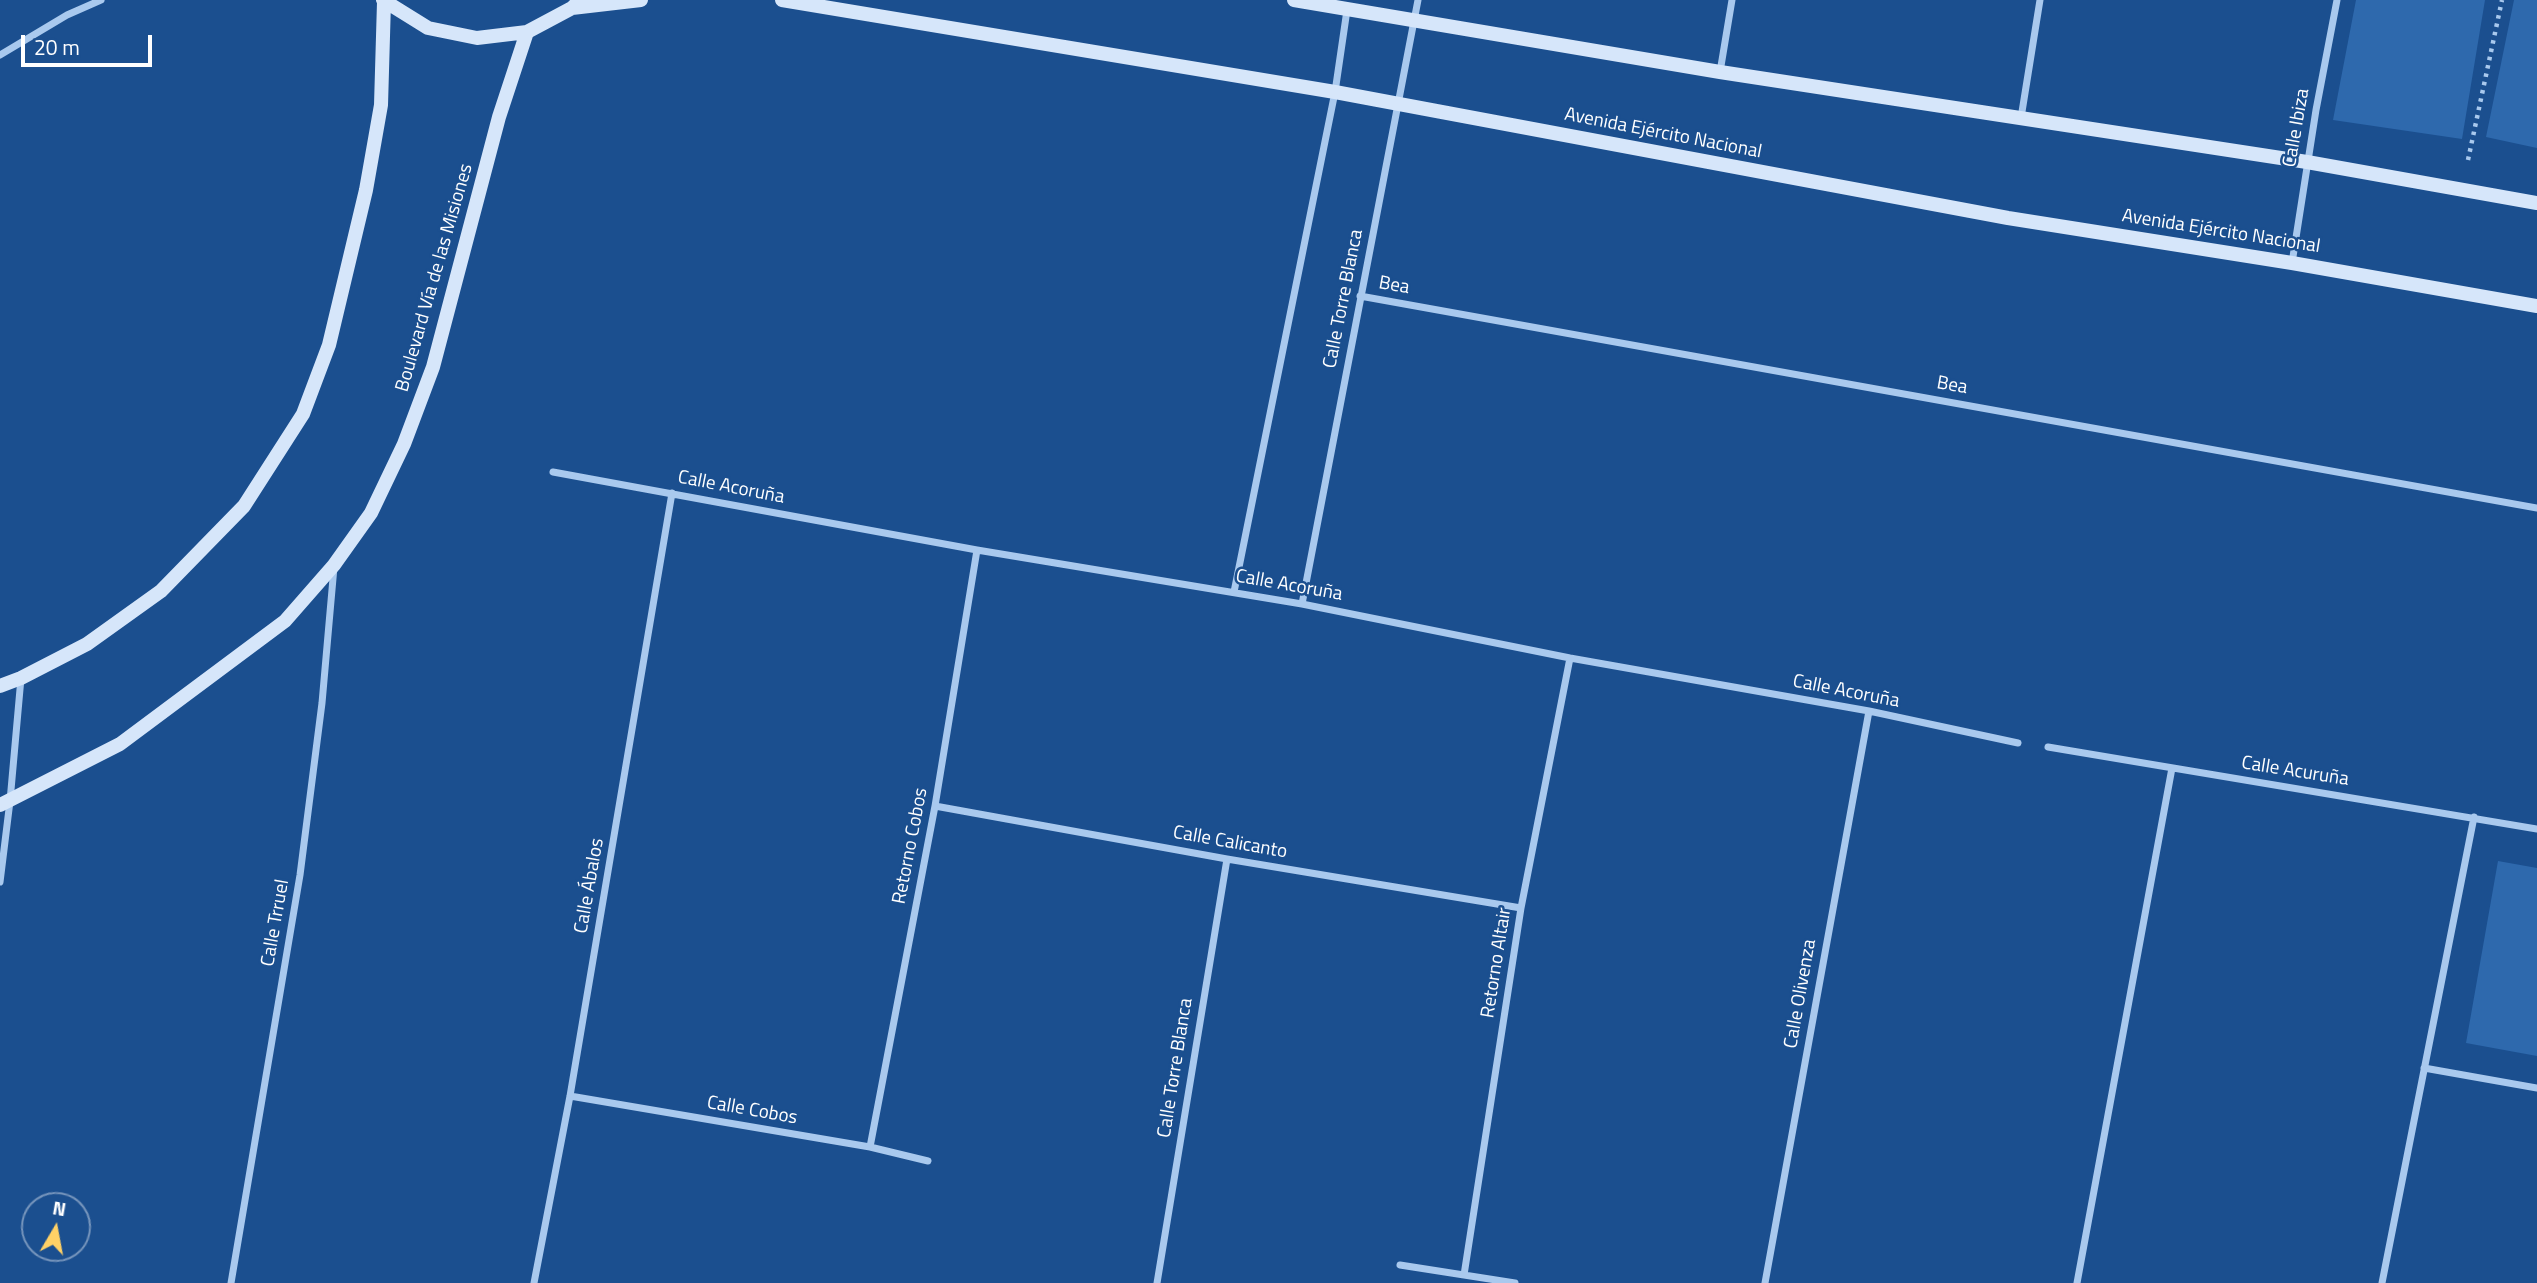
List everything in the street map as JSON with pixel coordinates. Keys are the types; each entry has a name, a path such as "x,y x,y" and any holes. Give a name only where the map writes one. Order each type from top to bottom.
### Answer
{"street":[{"path":"0,55 67,15 101,0"},
{"path":"0,686 87,644 161,591 244,506 303,414 329,345 366,190 381,105 384,1 428,28 477,38 527,32 576,4 641,0"},
{"name":"Avenida Ejército Nacional","path":"782,0 1335,92 2008,218 2292,262 2537,306"},
{"path":"1294,0 1720,72 2307,162 2537,203"},
{"name":"Calle Torre Blanca","path":"1301,604 1418,0"},
{"path":"1720,72 1732,0"},
{"path":"2021,118 2040,0"},
{"name":"Calle Ibiza","path":"2292,262 2307,162 2337,0"},
{"path":"1234,592 1335,92 1347,10"},
{"name":"Boulevard Vía de las Misiones","path":"5,803 120,744 285,621 334,565 371,513 404,444 433,367 499,117 527,32"},
{"name":"Bea","path":"1360,296 2537,508"},
{"name":"Calle Acoruña","path":"553,472 977,550 1301,604 1570,658 1869,711 2018,743"},
{"name":"Calle Ábalos","path":"534,1283 570,1096 672,494"},
{"name":"Retorno Cobos","path":"870,1147 935,806 977,550"},
{"name":"Calle Trruel","path":"232,1283 300,875 322,704 334,565"},
{"name":"Retorno Altair","path":"1464,1275 1521,908 1570,658"},
{"path":"0,882 5,803 21,678"},
{"name":"Calle Olivenza","path":"1765,1283 1869,711"},
{"name":"Calle Acuruña","path":"2048,747 2537,829"},
{"path":"2077,1283 2172,768"},
{"name":"Calle Calicanto","path":"935,806 1227,859 1521,908"},
{"path":"2382,1283 2474,817"},
{"name":"Calle Torre Blanca","path":"1157,1283 1227,859"},
{"path":"2424,1068 2537,1088"},
{"name":"Calle Cobos","path":"570,1096 870,1147 928,1161"},
{"path":"1400,1265 1515,1283"}],"path":[{"path":"2462,189 2502,0"}],"shaded area":[{"path":"2356,0 2485,0 2462,139 2333,120"},
{"path":"2514,0 2537,0 2537,148 2486,137"},
{"path":"2498,861 2537,868 2537,1056 2466,1043"}]}
